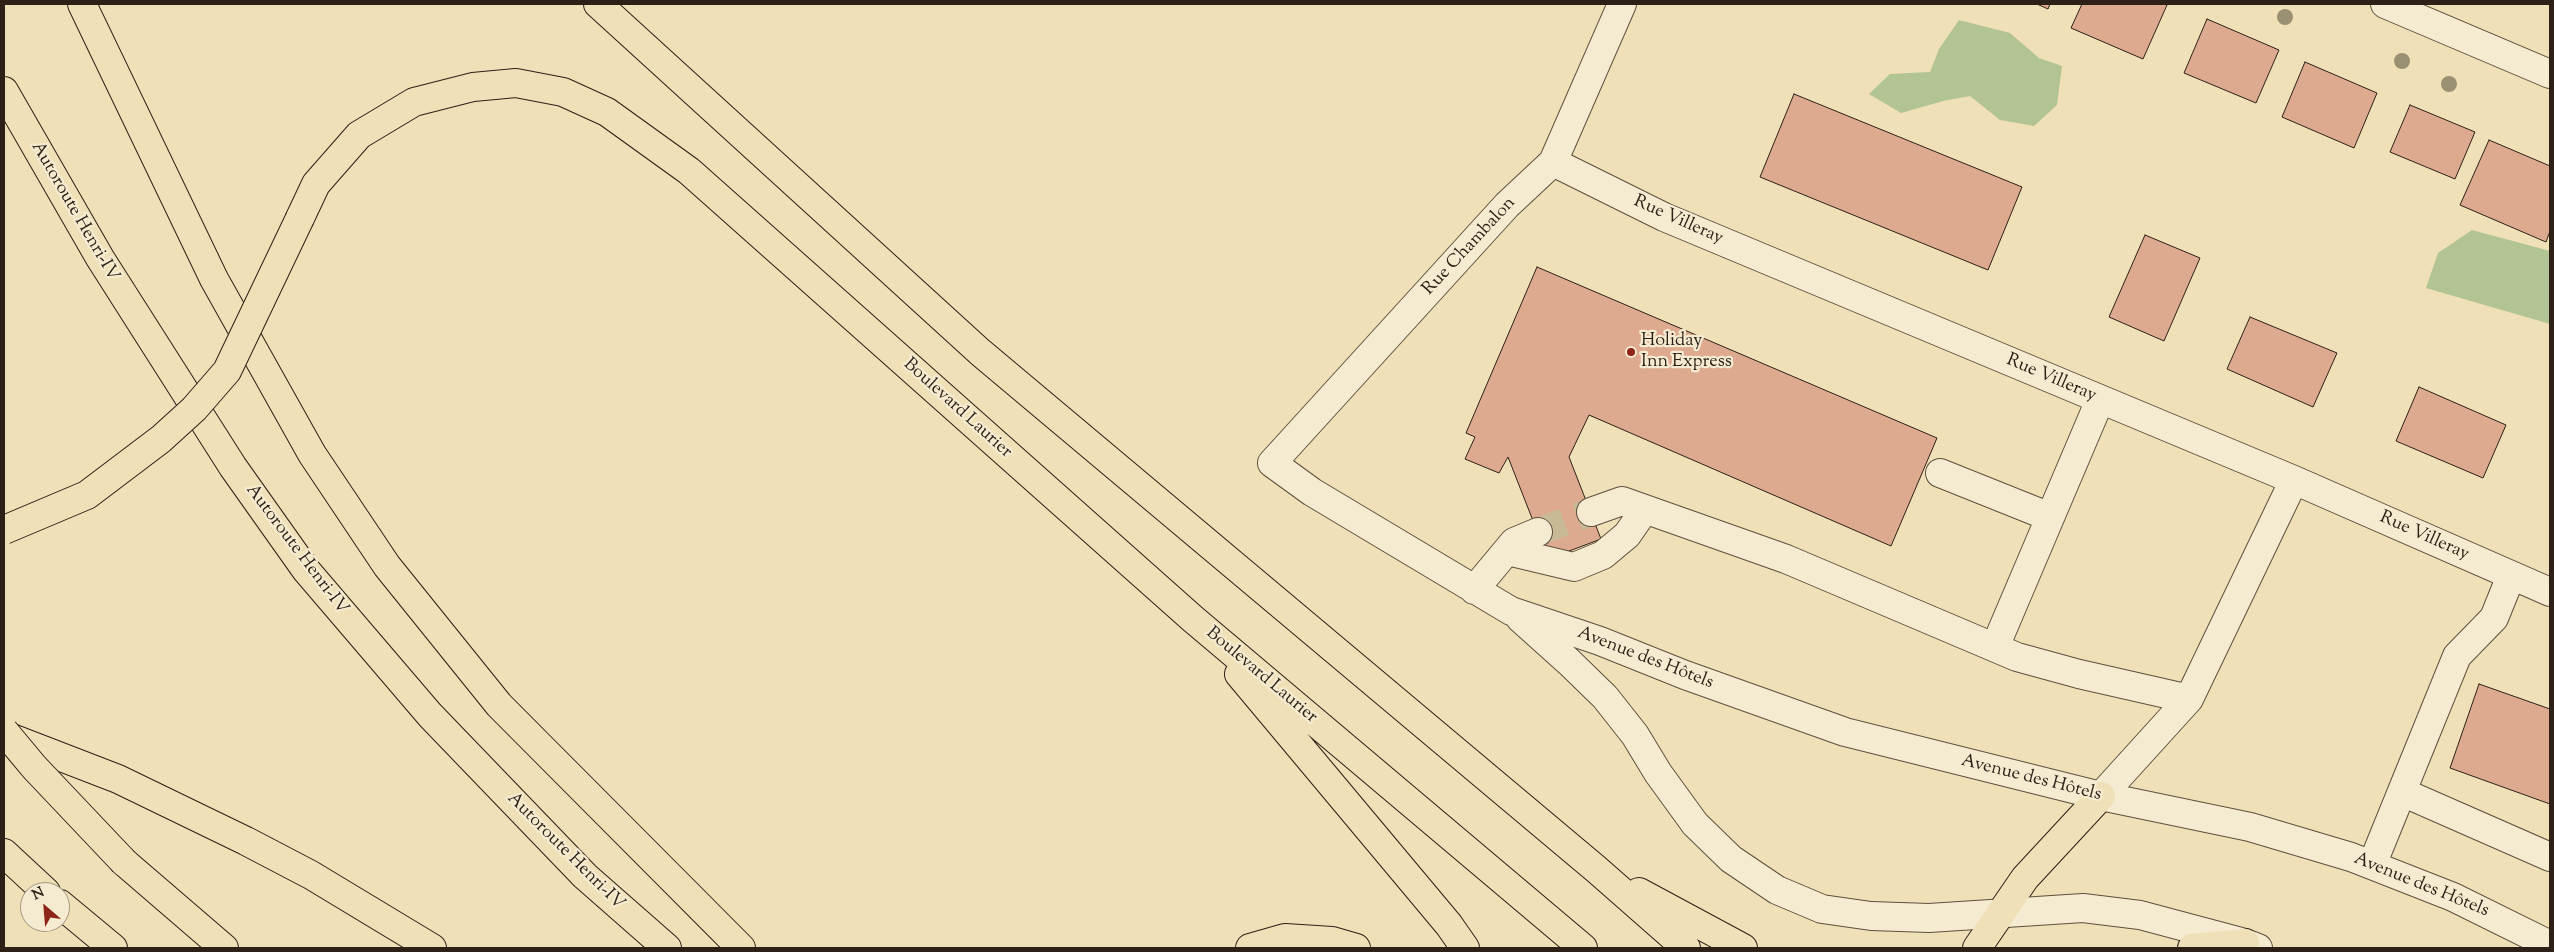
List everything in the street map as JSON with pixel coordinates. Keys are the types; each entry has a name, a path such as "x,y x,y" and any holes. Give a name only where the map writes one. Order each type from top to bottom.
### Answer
{"highway":[{"path":"82,4 214,279 312,454 387,566 499,706 741,948"},
{"path":"589,4 659,59"},
{"path":"598,4 980,352 1596,869 1686,948"},
{"name":"Boulevard Laurier","path":"4,530 88,495 161,439 194,409 227,371 316,184 359,135 414,102 473,87 516,82 563,92 607,112 689,171 1193,619 1584,948"},
{"name":"Autoroute Henri-IV","path":"4,92 100,258 233,467 306,570 430,714 585,876 667,948"},
{"path":"1193,619 1449,925 1465,948"},
{"path":"4,733 124,862 224,948"},
{"path":"4,733 118,779 246,841 311,875 432,948"},
{"path":"1977,948 2025,878 2101,796"},
{"path":"4,853 35,882"},
{"path":"1596,869 1743,948"},
{"path":"70,913 112,948"},
{"path":"1250,948 1285,938 1332,941 1356,948"},
{"path":"2192,948 2252,946"}],"street":[{"name":"Rue Chambalon","path":"1272,463 1508,205 1553,162 1622,4"},
{"path":"2385,4 2550,74"},
{"name":"Rue Villeray","path":"1553,162 1664,216 2294,480 2550,592"},
{"path":"1995,647 2100,400"},
{"name":"Avenue des Hôtels","path":"1272,463 1312,492 1474,590 1511,610 1600,640 1685,675 1845,732 2101,796 2250,827 2372,865 2453,897 2550,944"},
{"path":"1940,473 2050,517"},
{"path":"2101,796 2189,699 2294,480"},
{"path":"1590,512 1622,501 1786,559 2017,657 2079,674 2189,699"},
{"path":"1507,550 1574,567 1603,555 1627,536 1644,508"},
{"path":"1474,590 1514,542 1538,532"},
{"path":"2372,865 2457,656 2494,618 2511,576"},
{"name":"Avenue des Hôtels","path":"1511,610 1605,697 1635,734 1658,773 1695,824 1731,859 1777,890 1822,909 1871,916 1929,918 2092,909 2140,915 2252,946"},
{"path":"2402,792 2550,857"}],"green space":[{"path":"1959,20 2010,33 2039,58 2062,66 2057,105 2034,126 2000,120 1970,96 1943,101 1901,113 1869,94 1890,74 1930,72 1939,49"},
{"path":"2472,230 2550,251 2550,324 2426,288 2438,253"}],"building":[{"path":"2037,4 2050,4 2048,9"},
{"path":"2082,4 2167,5 2143,59 2071,28"},
{"path":"2207,19 2279,50 2256,103 2184,73"},
{"path":"2305,62 2377,93 2354,148 2282,117"},
{"path":"1794,94 2022,187 1988,270 1760,177"},
{"path":"2410,105 2475,132 2455,179 2390,152"},
{"path":"2489,140 2550,166 2550,231 2546,242 2460,205"},
{"path":"2145,235 2200,258 2164,341 2109,317"},
{"name":"Holiday Inn Express","path":"1537,267 1937,438 1891,546 1589,415 1569,457 1601,539 1548,559 1508,457 1499,473 1465,459 1475,437 1466,433"},
{"path":"2250,317 2337,353 2313,407 2227,369"},
{"path":"2419,387 2506,425 2483,478 2396,441"},
{"path":"2479,684 2550,709 2550,804 2450,768"}],"tunnel":[{"path":"1538,532 1591,512"}],"place":[{"name":"Holiday Inn Express","path":"1631,352"}]}
